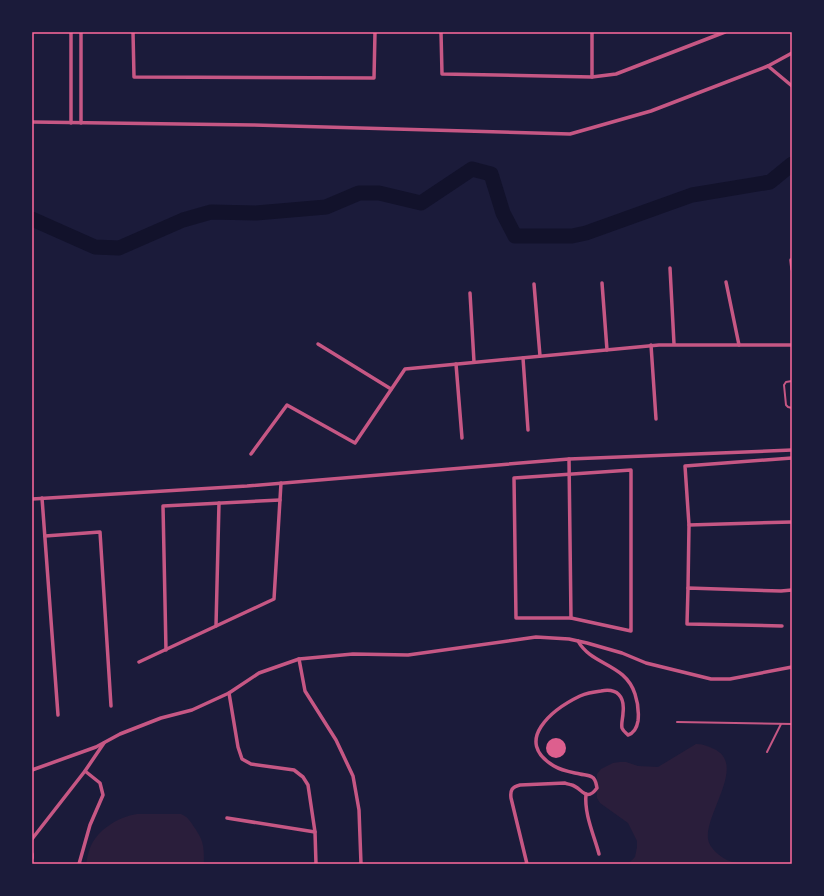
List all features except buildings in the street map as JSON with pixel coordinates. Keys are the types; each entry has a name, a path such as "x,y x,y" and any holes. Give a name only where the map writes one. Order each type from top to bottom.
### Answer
{"street":[{"path":"71,32 72,123"},
{"path":"81,32 81,123"},
{"path":"134,32 134,77 374,78 375,32"},
{"path":"441,32 442,74 592,77 616,74 725,32"},
{"path":"592,32 592,77"},
{"path":"32,122 253,125 570,134 651,111 768,66 792,53"},
{"path":"768,66 792,85"},
{"path":"791,260 792,269"},
{"path":"670,268 674,344"},
{"path":"726,282 739,345"},
{"path":"602,283 608,350"},
{"path":"534,284 540,356"},
{"path":"470,293 474,362"},
{"path":"318,344 391,389"},
{"path":"651,345 656,419"},
{"path":"252,454 288,405 355,443 405,369 651,345 792,345"},
{"path":"523,358 528,430"},
{"path":"456,364 462,438"},
{"path":"32,499 281,483 569,459 792,450"},
{"path":"782,626 687,624 689,525 686,466 792,458"},
{"path":"569,459 571,618"},
{"path":"631,470 631,631 571,618 516,618 514,478 631,470"},
{"path":"139,662 274,599 281,483"},
{"path":"42,498 58,715"},
{"path":"166,650 163,506 280,500"},
{"path":"216,626 219,503"},
{"path":"689,525 792,522"},
{"path":"45,536 100,532 111,706"},
{"path":"688,588 781,591 792,590"},
{"path":"32,770 96,747 120,734 161,718 192,710 229,693 259,673 299,659 353,654 408,655 536,637 578,641 622,653 646,663 711,678 730,679 792,667"},
{"path":"527,864 511,798 512,788 520,785 565,783 572,785 586,794 591,794 597,788 595,780 592,777 563,770 546,760 536,746 539,728 556,710 585,693 607,690 612,690 620,694 624,709 622,728 624,732 628,735 631,734 636,729 637,725 638,709 632,686 625,676 597,660 581,647 578,641"},
{"path":"299,659 305,691 336,740 353,776 359,810 361,864"},
{"path":"229,693 240,756 242,759 251,764 294,770 303,777 308,785 315,832 316,864"},
{"path":"32,839 85,771 105,742"},
{"path":"79,864 90,825 103,795 100,783 85,771"},
{"path":"586,794 585,803 599,854"},
{"path":"227,818 315,832"}],"lane":[{"path":"792,381 786,382 784,385 786,405 792,408"},
{"path":"676,722 792,724"},
{"path":"767,752 781,724"}],"shaded area":[{"path":"696,744 705,745 714,749 723,756 727,766 726,777 709,828 708,839 710,845 725,859 730,861 765,864 628,864 635,857 637,841 628,823 600,803 597,798 597,774 601,769 613,763 620,762 626,762 638,766 658,767"},
{"path":"137,814 181,814 185,816 189,819 202,840 204,864 86,864 89,850 93,841 103,830 116,821"}],"waterway":[{"path":"32,219 95,247 119,248 183,220 211,212 256,213 326,207 359,193 379,193 421,203 472,169 491,174 503,213 515,236 572,236 586,233 692,195 770,182 792,164"}]}
